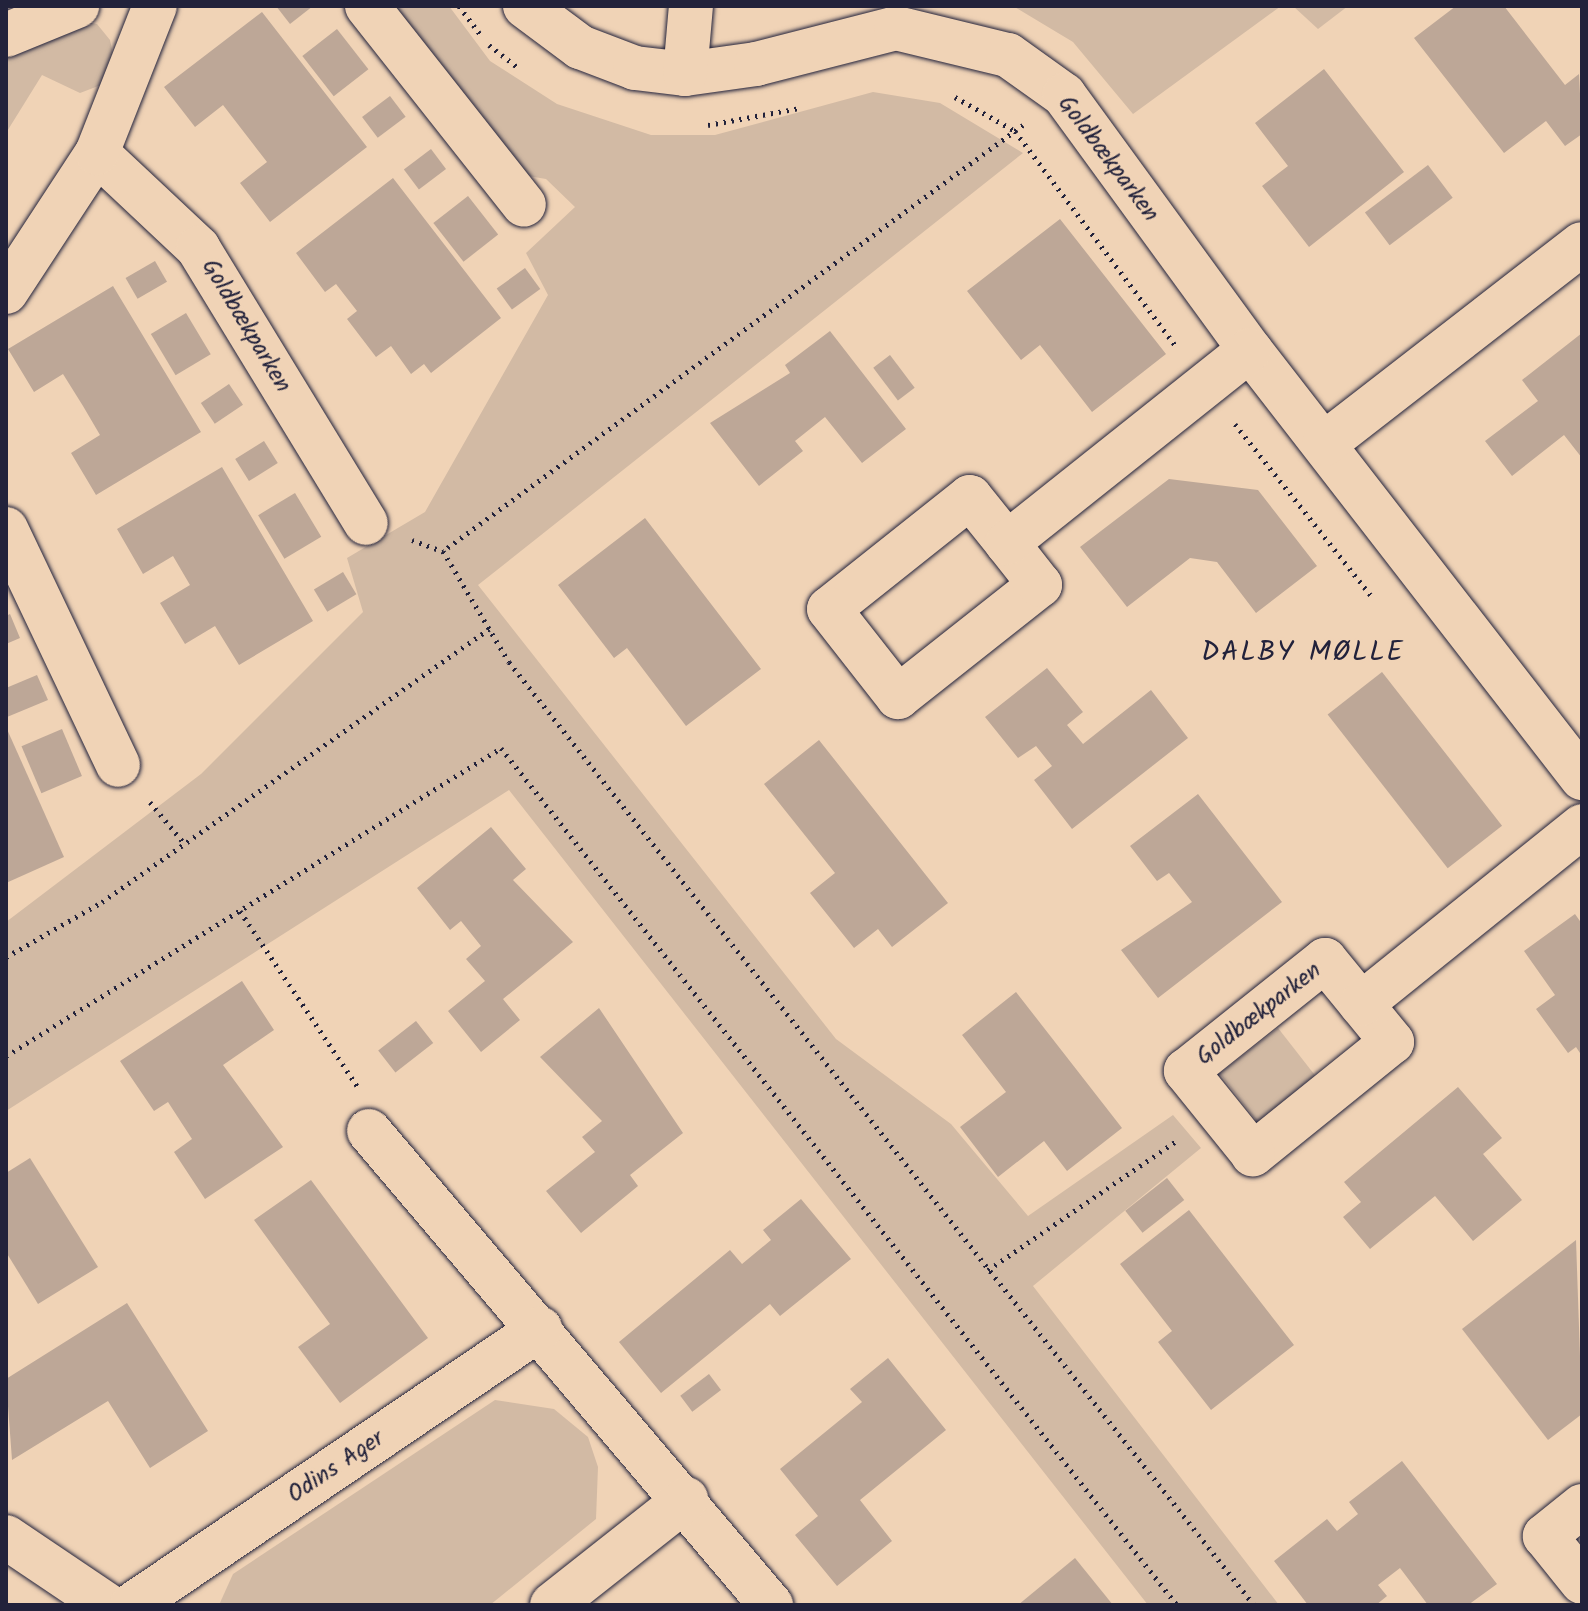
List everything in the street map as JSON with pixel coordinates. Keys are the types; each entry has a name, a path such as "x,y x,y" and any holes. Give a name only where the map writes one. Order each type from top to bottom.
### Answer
{"street":[{"path":"6,35 77,6"},
{"path":"6,292 97,153 155,6"},
{"path":"367,6 524,205"},
{"name":"Goldbækparken","path":"525,6 580,47 635,68 685,74 896,28 1008,55 1064,95 1250,350 1582,778"},
{"path":"685,74 691,6"},
{"name":"Goldbækparken","path":"97,153 198,248 366,523"},
{"path":"1324,444 1582,244"},
{"path":"1007,543 1250,350"},
{"path":"970,497 1007,543 1040,585 898,697 829,609 970,497"},
{"path":"6,529 118,765"},
{"path":"1361,1004 1582,826"},
{"name":"Goldbækparken","path":"1325,960 1361,1004 1392,1042 1253,1154 1186,1071 1325,960"},
{"path":"369,1131 686,1499 771,1605"},
{"name":"Odins Ager","path":"132,1605 540,1329"},
{"path":"552,1605 686,1499"},
{"path":"1582,1506 1545,1536 1582,1582"},
{"path":"6,1537 107,1605"}],"path":[{"path":"459,6 496,55 533,78"},
{"path":"938,91 1015,131 1205,386 1381,607"},
{"path":"1064,95 443,551 489,629 988,1270 1254,1605"},
{"path":"698,125 739,124 804,107"},
{"path":"6,957 102,902 489,629"},
{"path":"6,1056 501,748 1177,1605"},
{"path":"240,911 355,1076 369,1131"},
{"path":"988,1270 1219,1112"}],"shaded area":[{"path":"388,6 449,6 490,61 557,104 651,135 715,135 873,92 940,103 1023,153 478,585 836,1039 951,1124 1028,1216 1173,1115 1201,1148 1033,1286 1279,1605 1148,1605 509,790 6,1111 6,922 201,774 363,612 347,558 425,512 548,295 526,253 575,207 546,179 511,173"},
{"path":"1013,6 1281,6 1133,114 1073,42"},
{"path":"1293,6 1348,6 1318,29"},
{"path":"82,21 97,24 110,40 113,54 101,85 80,93 42,75 6,133 6,52"},
{"path":"1278,1028 1319,1080 1260,1126 1220,1074"},
{"path":"495,1400 554,1409 588,1437 598,1467 596,1519 490,1605 219,1605 233,1574"}],"building":[{"path":"276,6 313,6 290,24"},
{"path":"1456,6 1504,6 1565,85 1579,74 1582,134 1565,146 1546,121 1504,153 1414,38"},
{"path":"262,12 367,147 270,222 240,183 267,162 223,105 195,127 164,87"},
{"path":"337,29 368,69 334,96 302,56"},
{"path":"1324,69 1404,172 1309,247 1262,186 1288,166 1255,123"},
{"path":"390,96 406,117 378,138 362,117"},
{"path":"431,149 446,169 419,189 404,169"},
{"path":"1428,165 1453,198 1390,245 1365,213"},
{"path":"393,178 501,318 431,373 424,364 411,374 391,346 376,357 347,319 357,311 336,284 325,292 296,253"},
{"path":"468,196 498,235 463,262 433,223"},
{"path":"1060,219 1166,354 1092,412 1040,345 1021,360 967,291"},
{"path":"155,261 167,282 138,299 126,278"},
{"path":"525,268 540,289 512,310 497,289"},
{"path":"113,286 201,432 96,495 71,453 100,435 83,406 63,374 34,392 8,349"},
{"path":"186,313 211,354 176,375 151,334"},
{"path":"830,331 906,429 862,463 825,417 795,441 803,451 759,486 710,423 790,373 785,365"},
{"path":"1582,333 1582,458 1564,435 1512,476 1485,441 1538,401 1522,380"},
{"path":"890,355 915,388 898,400 873,368"},
{"path":"229,384 243,405 215,424 201,403"},
{"path":"264,441 278,463 249,481 235,459"},
{"path":"222,467 313,621 239,665 215,626 185,644 160,603 190,585 173,556 143,574 117,529"},
{"path":"1169,479 1258,490 1317,566 1256,613 1217,562 1190,558 1127,607 1080,547"},
{"path":"295,493 321,537 284,559 258,515"},
{"path":"645,518 761,669 686,726 627,648 614,658 558,585"},
{"path":"343,572 356,594 327,612 314,590"},
{"path":"10,614 20,638 6,644 6,616"},
{"path":"1047,668 1083,712 1067,725 1083,744 1151,690 1188,738 1072,829 1034,780 1052,766 1036,746 1018,758 985,717"},
{"path":"1382,672 1502,826 1448,868 1328,714"},
{"path":"37,675 48,700 7,717 6,688"},
{"path":"6,727 64,857 6,883"},
{"path":"62,729 82,776 41,793 21,746"},
{"path":"819,740 948,903 892,947 878,929 854,948 810,893 835,873 764,784"},
{"path":"1198,794 1282,902 1158,998 1121,950 1192,902 1169,873 1157,881 1130,846"},
{"path":"491,827 526,869 513,880 573,942 503,999 520,1020 481,1052 448,1011 485,981 466,959 481,946 461,921 450,930 417,888"},
{"path":"1575,914 1582,924 1582,1056 1576,1047 1568,1053 1536,1009 1555,995 1524,951"},
{"path":"242,981 274,1030 223,1065 283,1147 205,1199 174,1152 192,1139 168,1102 154,1111 120,1061"},
{"path":"1016,992 1122,1128 1067,1171 1044,1141 998,1177 960,1127 1006,1092 962,1035"},
{"path":"599,1008 683,1133 630,1175 638,1186 581,1233 546,1191 595,1152 582,1137 602,1121 540,1057"},
{"path":"416,1021 433,1043 395,1073 378,1051"},
{"path":"1458,1087 1502,1138 1483,1154 1522,1200 1473,1241 1435,1196 1370,1249 1343,1217 1361,1202 1344,1182"},
{"path":"30,1158 98,1267 38,1304 6,1252 6,1173"},
{"path":"1167,1178 1184,1200 1142,1233 1125,1211"},
{"path":"311,1180 428,1338 340,1403 298,1347 330,1324 254,1220"},
{"path":"801,1199 851,1259 780,1316 770,1304 661,1393 619,1342 730,1250 742,1264 771,1240 763,1230"},
{"path":"1189,1210 1294,1345 1211,1410 1158,1342 1172,1331 1120,1264"},
{"path":"1576,1240 1582,1414 1548,1440 1462,1329"},
{"path":"127,1303 208,1431 150,1468 108,1401 12,1460 6,1379"},
{"path":"888,1358 946,1430 860,1500 892,1541 837,1586 795,1535 818,1516 780,1469 862,1402 850,1389"},
{"path":"709,1374 721,1390 692,1412 680,1396"},
{"path":"1402,1461 1497,1584 1468,1605 1428,1605 1400,1568 1378,1585 1387,1596 1376,1605 1308,1605 1274,1561 1327,1519 1337,1531 1358,1514 1349,1502"},
{"path":"1075,1558 1113,1605 1018,1605"}],"district":[{"name":"DALBY MØLLE","path":"1303,653"}]}
